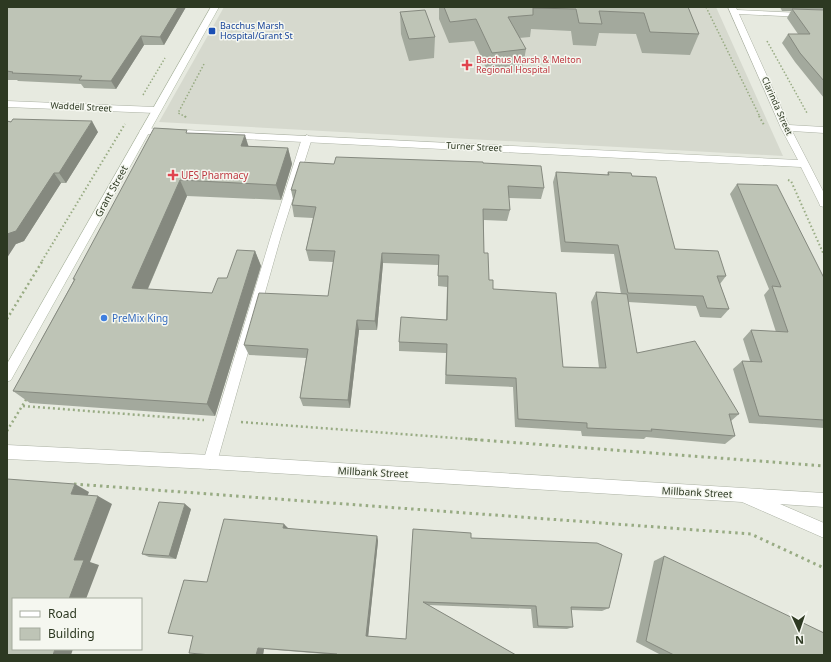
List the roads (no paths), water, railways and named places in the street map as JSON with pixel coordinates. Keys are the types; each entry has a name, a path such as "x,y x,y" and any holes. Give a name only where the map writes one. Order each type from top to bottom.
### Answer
{"street":[{"name":"Grant Street","path":"9,369 102,208 155,110 215,7"},
{"path":"734,9 751,12 824,16"},
{"name":"Clarinda Street","path":"734,9 786,128 824,203"},
{"name":"Waddell Street","path":"7,104 155,110"},
{"path":"786,128 820,129"},
{"name":"Turner Street","path":"144,131 805,164"},
{"path":"210,462 276,236 288,203 307,138"},
{"name":"Millbank Street","path":"7,452 210,462 824,500"},
{"name":"Millbank Street","path":"740,494 824,531"}],"place":[{"name":"Bacchus Marsh Hospital/Grant St","path":"212,31"},
{"name":"Bacchus Marsh & Melton Regional Hospital","path":"467,65"},
{"name":"UFS Pharmacy","path":"173,175"},
{"name":"PreMix King","path":"104,318"}]}
